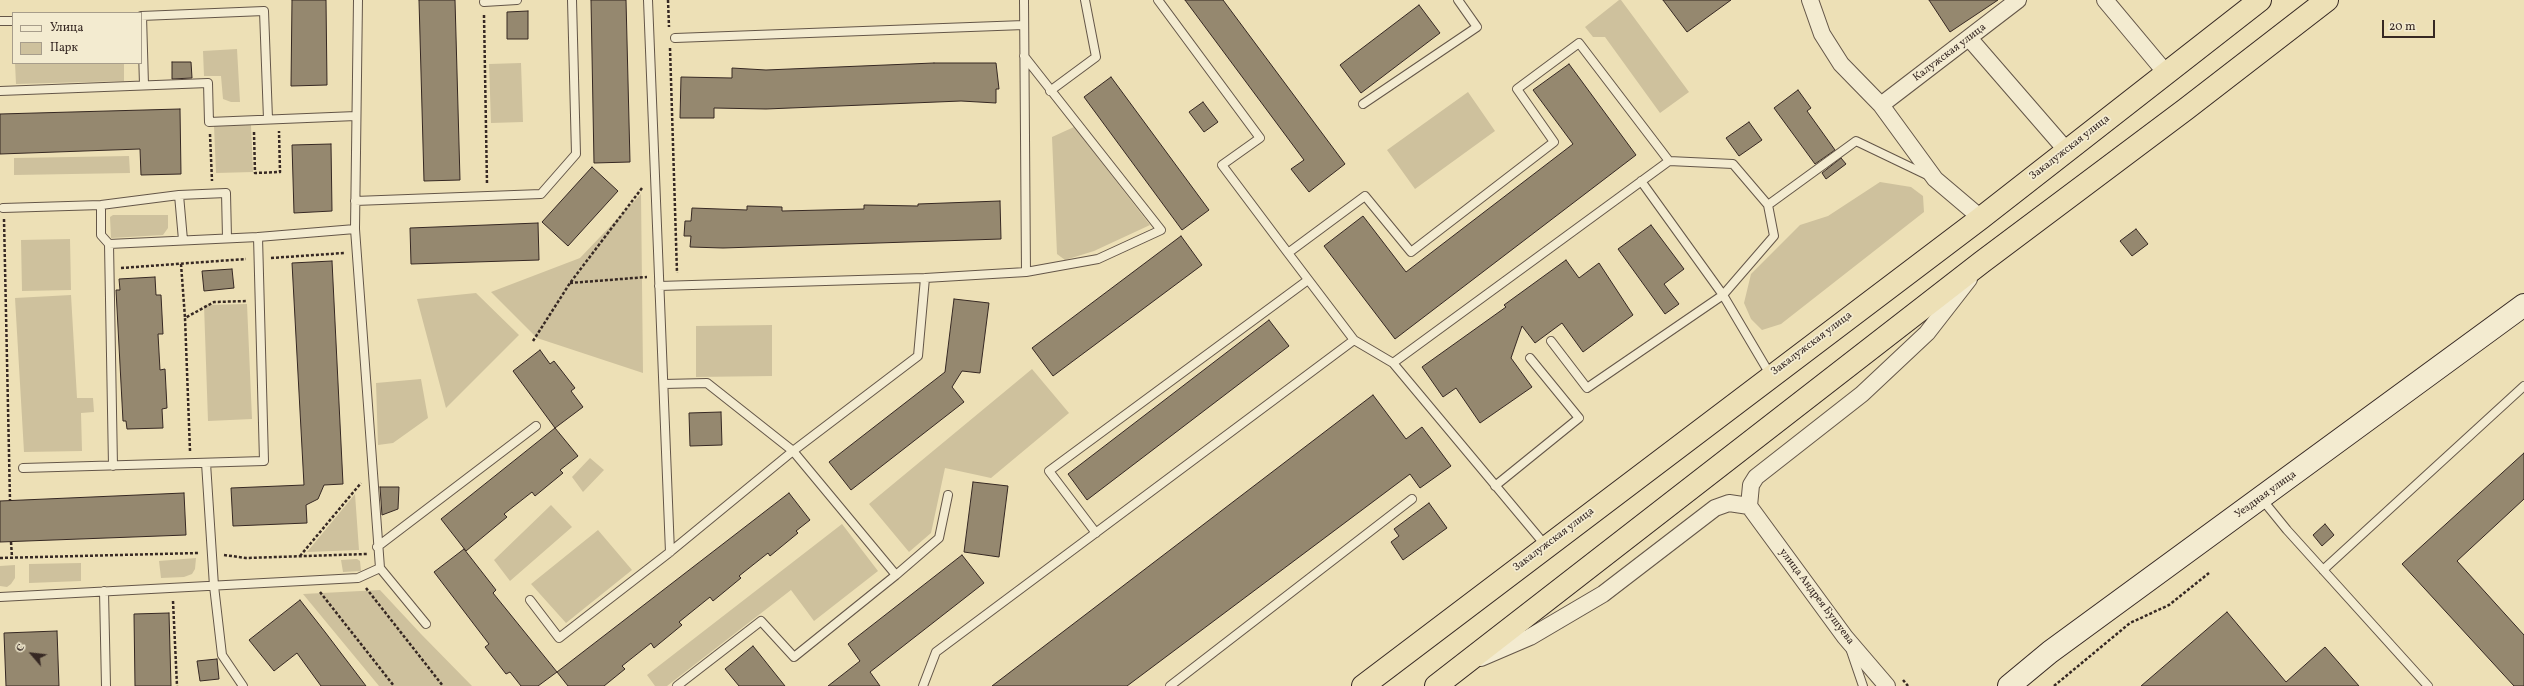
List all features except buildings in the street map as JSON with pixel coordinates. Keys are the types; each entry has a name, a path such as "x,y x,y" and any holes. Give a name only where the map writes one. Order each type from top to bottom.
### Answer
{"highway":[{"name":"Закалужская улица","path":"1363,686 1981,218 2260,0"},
{"path":"1436,686 1982,262 2186,109 2327,0"}],"street":[{"path":"1810,0 1822,34 1841,64 1881,105 1935,179 1981,218"},
{"name":"Калужская улица","path":"1881,105 2018,0"},
{"path":"2105,0 2166,73"},
{"path":"1969,38 2066,151"},
{"path":"1466,664 1530,637 1603,594 1715,508 1729,503 1749,506 1751,485 1756,477 1862,394 1927,333 1982,262"},
{"name":"Уездная улица","path":"2009,686 2050,652 2524,305"},
{"name":"улица Андрея Бушуева","path":"1749,506 1845,637 1886,686"}],"lane":[{"path":"358,0 355,229 377,547 380,568 426,624"},
{"path":"484,2 516,0"},
{"path":"355,201 541,194 576,154 572,0"},
{"path":"648,0 670,552"},
{"path":"1024,0 1026,272"},
{"path":"1050,91 1096,57 1085,0"},
{"path":"1158,0 1260,138 1222,165 1354,340 1393,363 1546,546"},
{"path":"1363,104 1477,27 1458,0"},
{"path":"144,85 142,16 264,11 268,119"},
{"path":"0,21 12,21"},
{"path":"671,36 1024,25"},
{"path":"1288,253 1365,196 1411,252 1554,142 1517,89 1579,43 1669,161"},
{"path":"659,286 926,278 1026,272 1098,259 1161,230 1050,91 1024,56"},
{"path":"0,91 208,83 209,122 356,116"},
{"path":"1768,205 1856,141 1935,179"},
{"path":"1393,363 1669,161 1733,164 1768,205 1774,236 1723,295 1587,388 1551,341"},
{"path":"1641,181 1723,295 1771,376"},
{"path":"3,208 101,205 179,194 226,193 227,238"},
{"path":"179,194 184,240"},
{"path":"101,205 101,235 109,244 113,466"},
{"path":"109,244 258,237 355,229"},
{"path":"23,468 264,461 258,237"},
{"path":"530,600 559,638 670,552 793,451 918,356 926,278"},
{"path":"1096,533 1050,471 1308,280"},
{"path":"923,686 936,652 1354,340"},
{"path":"1495,486 1579,418 1530,358"},
{"path":"664,384 706,383 793,451 896,575"},
{"path":"2323,570 2524,386"},
{"path":"377,547 536,426"},
{"path":"206,462 214,586 222,656 243,686"},
{"path":"677,686 762,621 794,657 896,575 939,538 948,495"},
{"path":"2261,498 2323,570 2428,686"},
{"path":"1170,686 1412,499"},
{"path":"0,597 358,578 380,568"},
{"path":"104,591 106,686"},
{"path":"1845,637 1863,686"}],"path":[{"path":"668,0 671,36 678,286"},
{"path":"484,2 487,196"},
{"path":"253,120 255,173 280,172 278,119"},
{"path":"209,122 212,194"},
{"path":"532,341 570,283 644,186"},
{"path":"3,208 10,501"},
{"path":"109,269 356,252"},
{"path":"181,264 185,318 191,463"},
{"path":"570,283 648,277"},
{"path":"185,318 214,302 259,301"},
{"path":"300,556 371,471"},
{"path":"11,542 12,557"},
{"path":"2054,686 2130,623 2169,605 2209,574"},
{"path":"358,578 443,686"},
{"path":"311,581 394,686"},
{"path":"173,588 177,686"},
{"path":"1898,674 1908,686"}],"green space":[{"path":"1619,0 1621,0 1689,92 1660,113 1605,37 1593,37 1585,27"},
{"path":"237,49 240,102 231,102 223,99 221,76 204,76 203,51"},
{"path":"521,63 523,122 491,123 489,64"},
{"path":"15,64 124,64 124,81 16,84"},
{"path":"1468,92 1495,131 1415,189 1387,150"},
{"path":"251,125 253,172 216,173 214,126"},
{"path":"1074,127 1150,225 1094,251 1065,260 1057,254 1052,137"},
{"path":"129,156 130,173 14,175 14,158"},
{"path":"1880,182 1911,187 1923,196 1924,212 1781,324 1762,330 1751,319 1744,303 1751,274 1800,225 1828,216"},
{"path":"641,194 643,373 537,338 491,292 580,258"},
{"path":"113,215 168,215 168,228 163,235 111,238 110,217"},
{"path":"70,239 71,290 22,291 21,240"},
{"path":"476,293 519,335 446,408 417,299"},
{"path":"71,295 77,398 93,398 94,412 81,413 82,451 24,452 15,298"},
{"path":"247,304 252,419 208,421 204,305"},
{"path":"772,325 772,376 696,377 696,326"},
{"path":"1032,369 1069,413 991,478 945,468 931,533 909,552 869,504"},
{"path":"421,379 428,418 393,443 378,445 376,383"},
{"path":"590,458 604,470 583,492 572,477"},
{"path":"355,494 359,550 307,552"},
{"path":"551,505 572,527 510,581 494,560"},
{"path":"842,524 878,571 814,621 791,590 667,686 655,686 647,675"},
{"path":"598,530 632,570 566,623 531,584"},
{"path":"196,558 195,569 192,574 184,577 161,578 159,561"},
{"path":"357,559 360,561 361,571 343,572 341,560"},
{"path":"81,563 81,581 29,583 29,564"},
{"path":"15,565 15,578 11,584 7,587 0,586 0,566"},
{"path":"380,590 472,686 379,686 303,594"}]}
